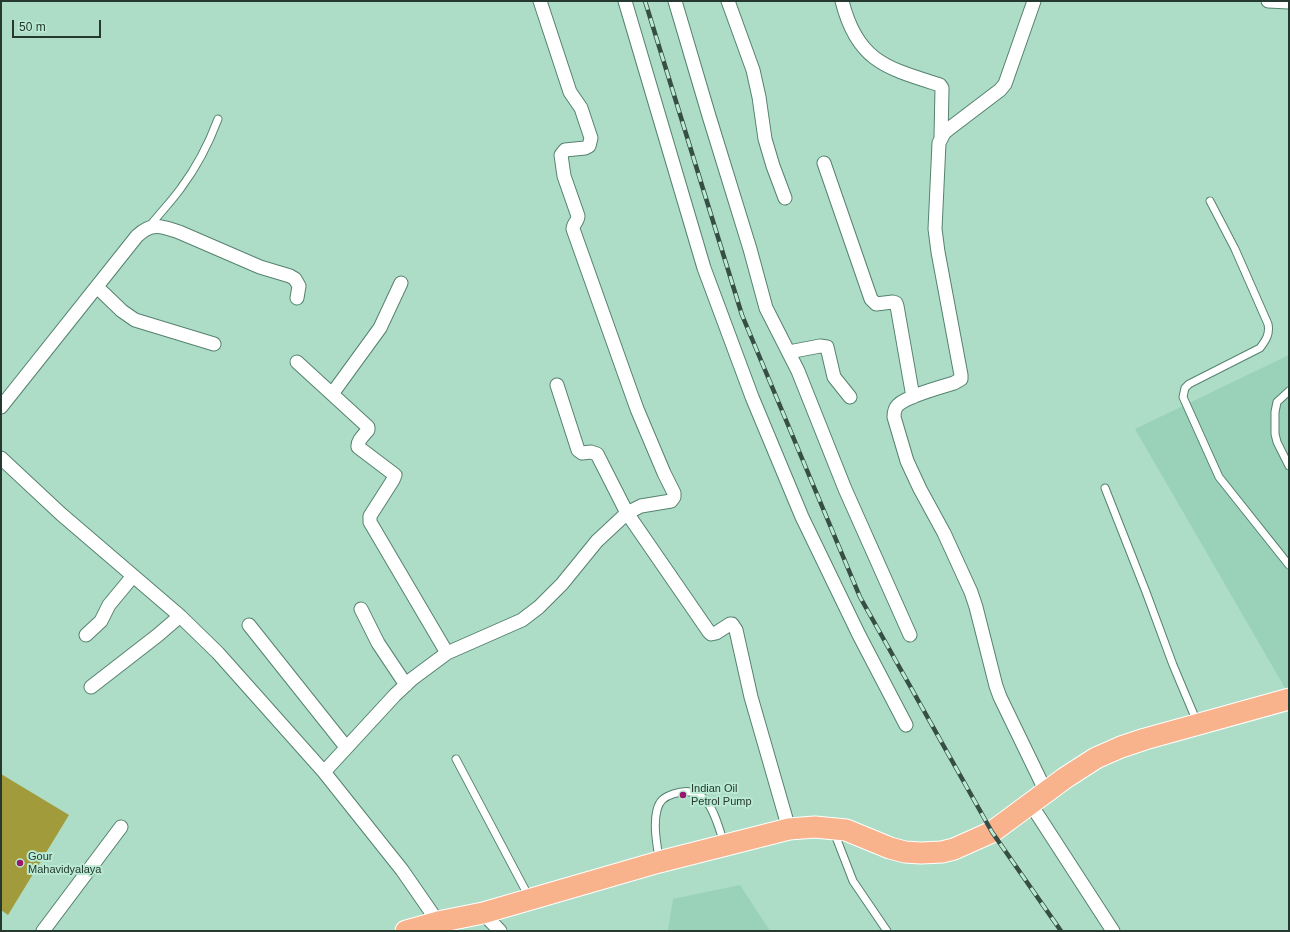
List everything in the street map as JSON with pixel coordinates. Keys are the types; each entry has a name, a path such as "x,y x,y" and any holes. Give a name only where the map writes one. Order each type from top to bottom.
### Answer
{"main road":[{"path":"406,931 438,922 484,913 659,862 789,829 815,826 846,830 890,848 905,852 942,852 959,847 992,832 1065,778 1096,758 1121,747 1289,699"}],"street":[{"path":"324,772 406,685 447,653 522,620 539,607 562,584 597,541 627,513 641,506 671,501 674,497 674,493 664,474 637,409 573,229 578,219 578,213 564,176 561,155 565,150 585,148 589,146 591,138 581,108 570,92 540,1"},
{"path":"625,1 704,268 752,396 802,517 859,635 906,725"},
{"path":"675,1 750,249 766,308 798,371 845,489 910,634"},
{"path":"728,1 753,70 759,97 765,139 785,198"},
{"path":"842,1 854,36 865,50 891,68 940,85 942,88 941,137 939,143 935,229 961,379 954,383 913,397 898,405 894,413 896,423 905,454 920,489 944,533 971,592 996,686 1038,798 1113,931"},
{"path":"941,137 950,128 1000,90 1005,84 1034,1"},
{"path":"1268,1 1289,2"},
{"path":"824,163 871,299 876,304 896,303 913,397"},
{"path":"1,407 137,236 149,227 157,226 179,232 260,267 290,276 295,279 299,286 297,298"},
{"path":"332,394 380,328 401,283"},
{"path":"97,287 122,311 135,320 214,344"},
{"path":"789,352 820,346 827,347 834,377 850,397"},
{"path":"297,362 369,428 357,444 359,449 395,476 394,480 370,516 370,522 447,653"},
{"path":"557,385 578,450 582,453 591,452 597,454 627,513 709,632 711,634 716,633 730,624 736,630 751,696 789,829"},
{"path":"3,463 180,616 218,653 324,772 402,870 438,922"},
{"path":"86,635 101,621 109,605 133,576"},
{"path":"361,609 378,643 406,685"},
{"path":"91,687 158,636 180,616"},
{"path":"249,625 346,747"},
{"path":"43,931 121,827"},
{"path":"484,913 500,931"}],"lane":[{"path":"149,227 181,188 202,155 218,119"},
{"path":"1210,201 1235,249 1269,329 1266,341 1260,348 1187,385 1183,396 1188,411 1219,477 1289,565"},
{"path":"1289,391 1277,402 1275,412 1275,434 1277,442 1289,466"},
{"path":"1105,488 1173,665 1198,724"},
{"path":"456,759 530,899"},
{"path":"659,862 655,820 657,810 660,802 666,796 680,792 691,791 701,795 708,801 725,845"},
{"path":"832,828 853,881 887,931"}],"shaded area":[{"path":"1289,355 1289,695 1135,429"},
{"path":"740,885 770,931 668,931 673,899"}],"building":[{"name":"Gour Mahavidyalaya","path":"1,774 69,815 8,915 1,910"}],"railway":[{"path":"645,1 742,315 860,597 992,832 1061,931"}],"place":[{"name":"Indian Oil Petrol Pump","path":"683,795"},
{"name":"Gour Mahavidyalaya","path":"20,863"}]}
